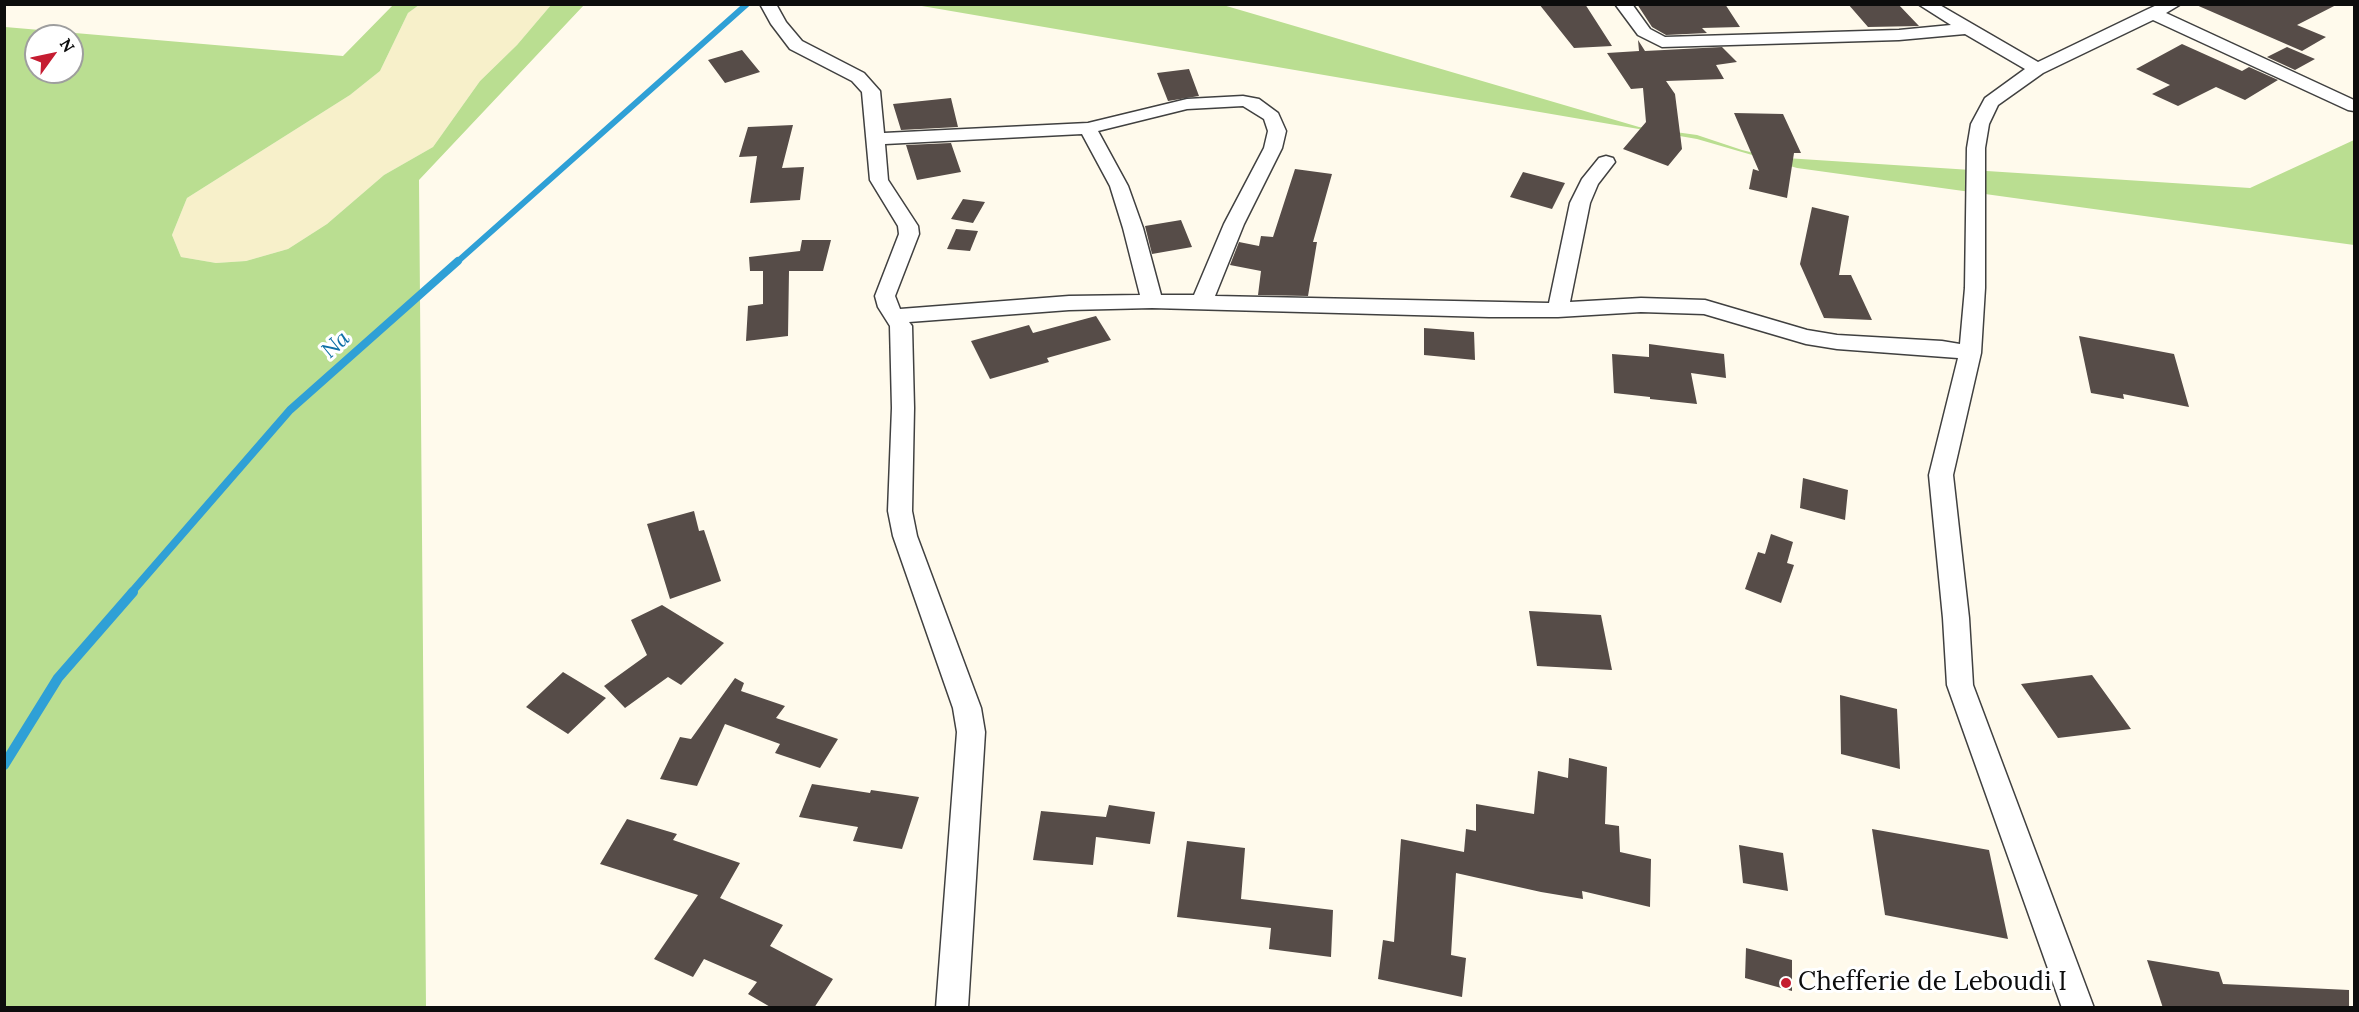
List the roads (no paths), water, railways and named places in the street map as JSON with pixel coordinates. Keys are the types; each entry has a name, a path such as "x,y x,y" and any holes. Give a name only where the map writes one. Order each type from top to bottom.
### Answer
{"street":[{"path":"768,4 779,24 796,45 807,53 858,77 871,91 879,180 908,226 909,234 885,296 888,307 901,326 903,408 900,511 905,536 967,708 971,732 952,1008"},
{"path":"1623,4 1644,32 1662,42 1899,35 1966,29"},
{"path":"1926,4 2037,69"},
{"path":"2078,1008 1960,685 1956,618 1941,475 1970,353 1975,288 1976,148 1980,124 1991,102 2037,69 2163,9 2355,106"},
{"path":"875,139 1088,128 1166,108 1243,100 1259,106 1272,117 1277,131 1273,148 1234,224 1202,303"},
{"path":"1088,128 1119,186 1134,228 1152,301"},
{"path":"1558,310 1580,203 1589,183 1606,162"},
{"path":"895,316 1069,303 1152,301 1558,310 1641,305 1705,307 1806,337 1837,342 1942,348 1970,353"}],"waterway":[{"name":"Na","path":"457,262 747,4"},
{"name":"Na","path":"131,593 290,410 458,261"},
{"name":"Na","path":"4,765 58,678 133,592"}],"place":[{"name":"Chefferie de Leboudi I","path":"1786,983"}]}
